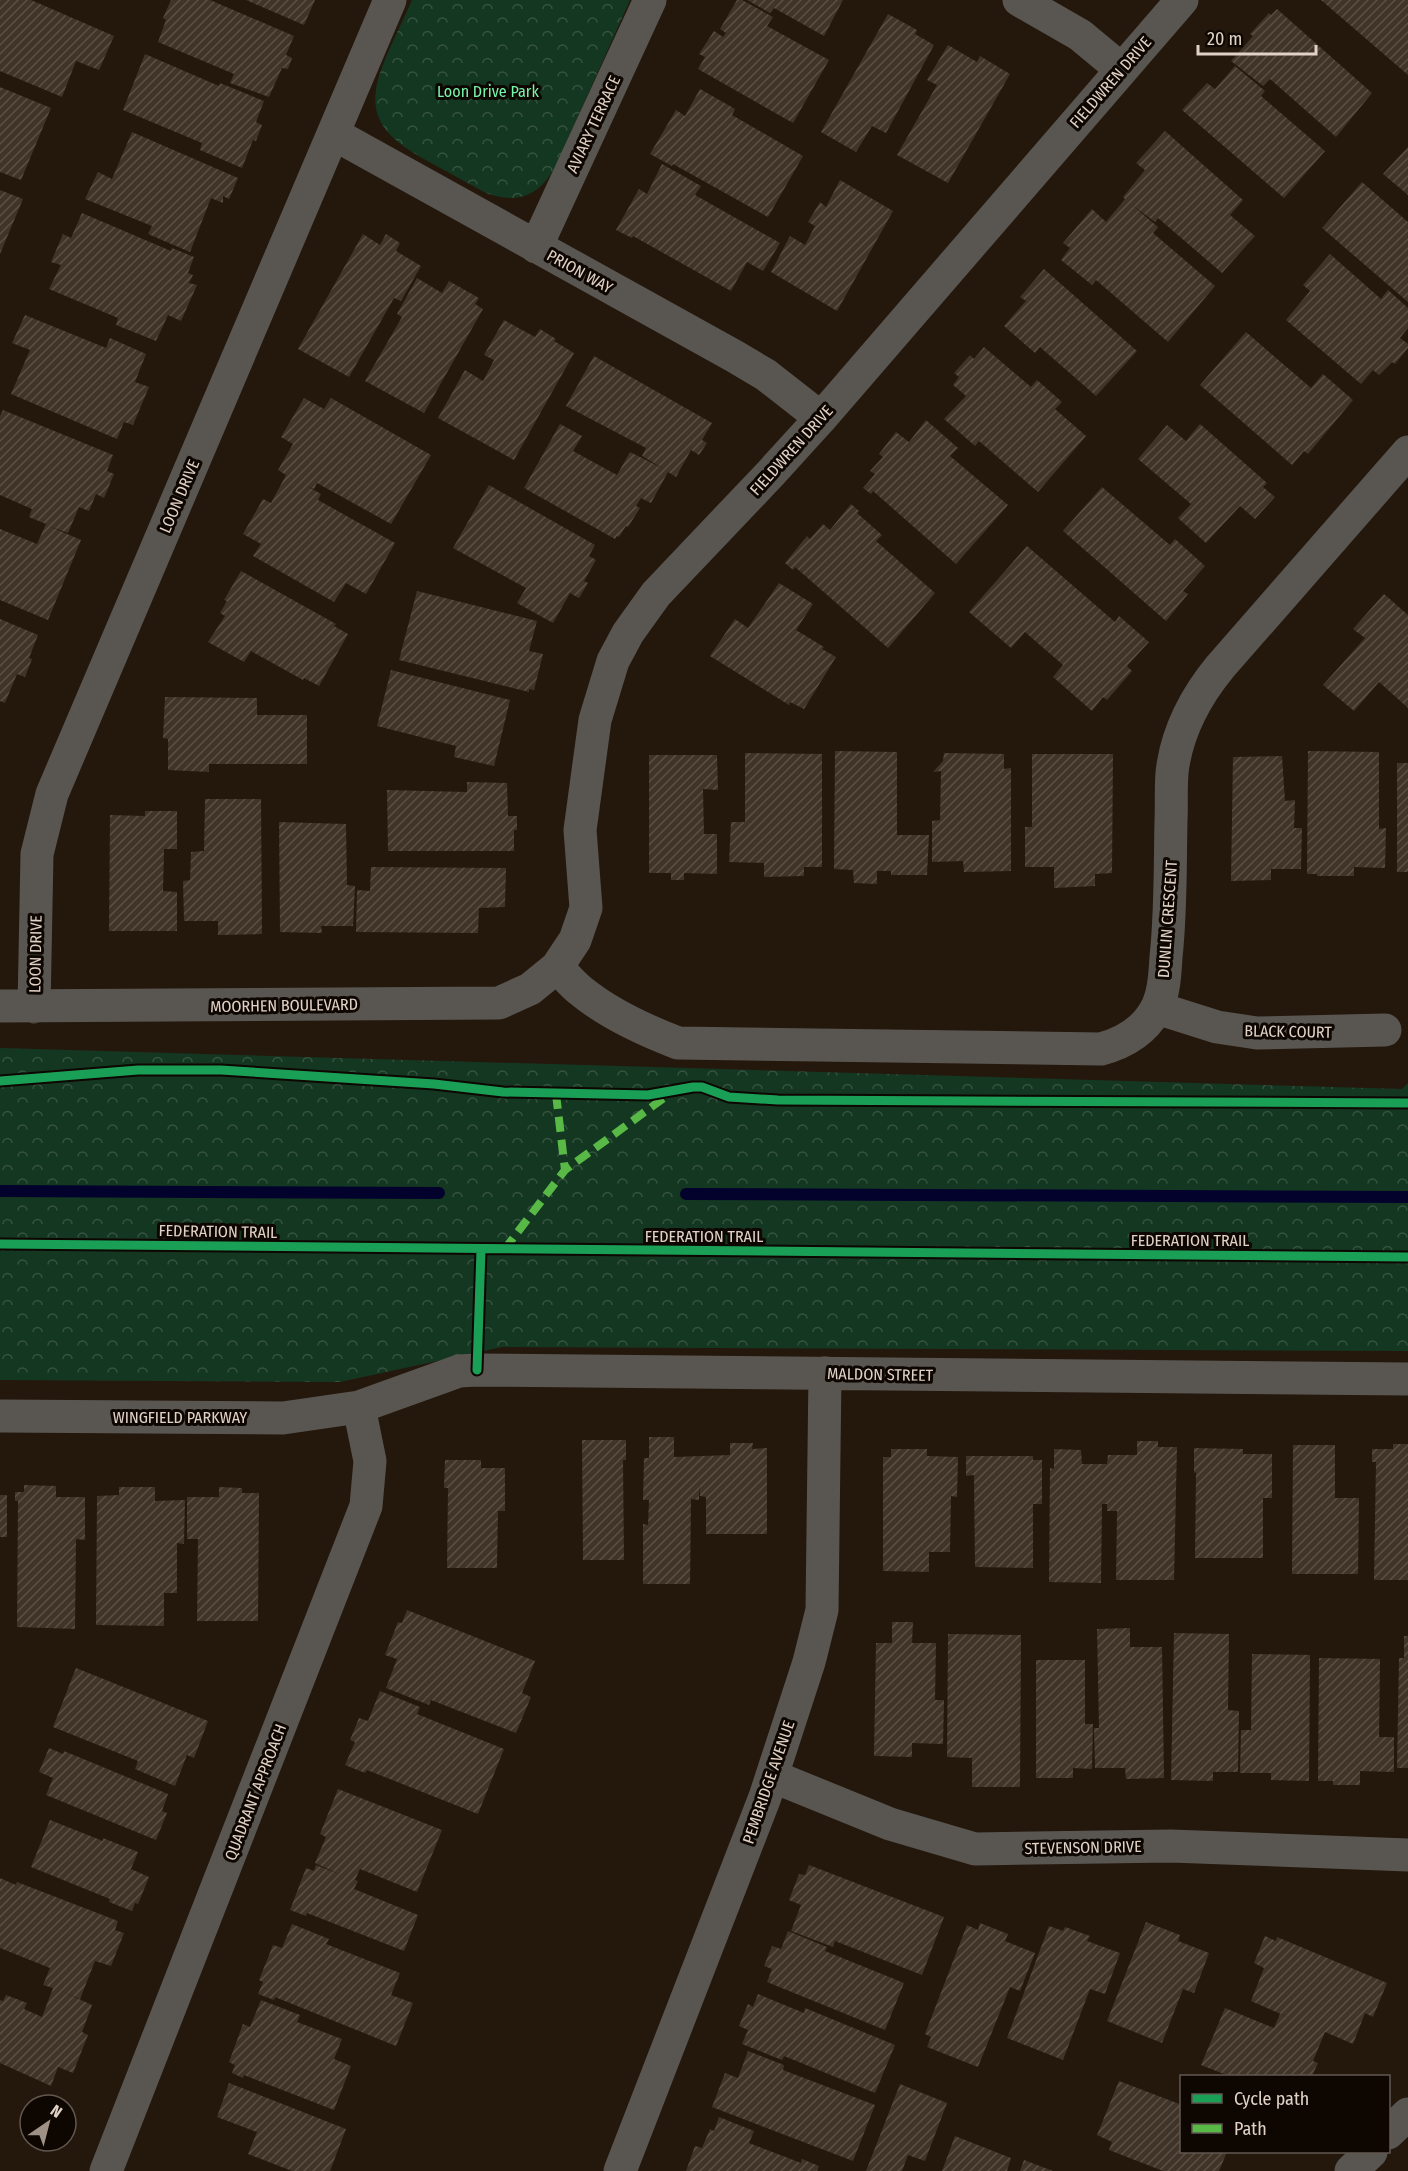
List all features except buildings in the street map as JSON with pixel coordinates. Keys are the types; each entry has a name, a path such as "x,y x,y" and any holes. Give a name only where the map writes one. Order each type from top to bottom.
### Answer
{"street":[{"name":"LOON DRIVE","path":"34,1007 37,854 52,794 390,0"},
{"name":"AVIARY TERRACE","path":"536,247 650,0"},
{"path":"1019,0 1080,35 1121,69"},
{"name":"FIELDWREN DRIVE","path":"557,967 575,940 586,908 580,830 595,720 613,661 628,633 656,594 821,418 1182,0"},
{"name":"PRION WAY","path":"334,134 734,356 766,375 821,418"},
{"name":"DUNLIN CRESCENT","path":"557,967 582,992 613,1012 643,1030 678,1043 1101,1049 1119,1044 1147,1024 1157,1008 1164,977 1168,936 1173,766 1179,738 1190,714 1203,688 1220,667 1408,452"},
{"name":"MOORHEN BOULEVARD","path":"0,1006 499,1003 530,988 557,967"},
{"name":"BLACK COURT","path":"1157,1008 1216,1027 1257,1033 1385,1030"},
{"name":"MALDON STREET","path":"359,1407 459,1371 1408,1379"},
{"name":"PEMBRIDGE AVENUE","path":"620,2171 772,1776 809,1662 822,1610 825,1374"},
{"name":"WINGFIELD PARKWAY","path":"0,1416 283,1418 359,1407"},
{"name":"QUADRANT APPROACH","path":"106,2171 366,1506 370,1461 359,1407"},
{"name":"STEVENSON DRIVE","path":"772,1776 890,1824 975,1849 1171,1846 1408,1855"},
{"path":"1390,2132 1408,2114"},
{"path":"1351,2171 1369,2153"}],"green space":[{"name":"Loon Drive Park","path":"412,0 630,0 557,164 535,191 515,198 486,193 400,144 383,127 375,104 378,80"},
{"path":"0,1048 1402,1089 1408,1083 1408,1351 502,1347 340,1382 0,1380"}],"waterway":[{"path":"0,1191 439,1193"},
{"path":"686,1194 1408,1197"}],"marked path":[{"path":"556,1094 565,1170"},
{"path":"504,1250 565,1170 668,1095"}],"cycle path":[{"path":"0,1081 138,1070 221,1070 434,1084 503,1092 648,1095 702,1087 729,1097 778,1100 1408,1103"},
{"name":"FEDERATION TRAIL","path":"0,1244 1408,1257"},
{"path":"477,1370 481,1250"}]}
